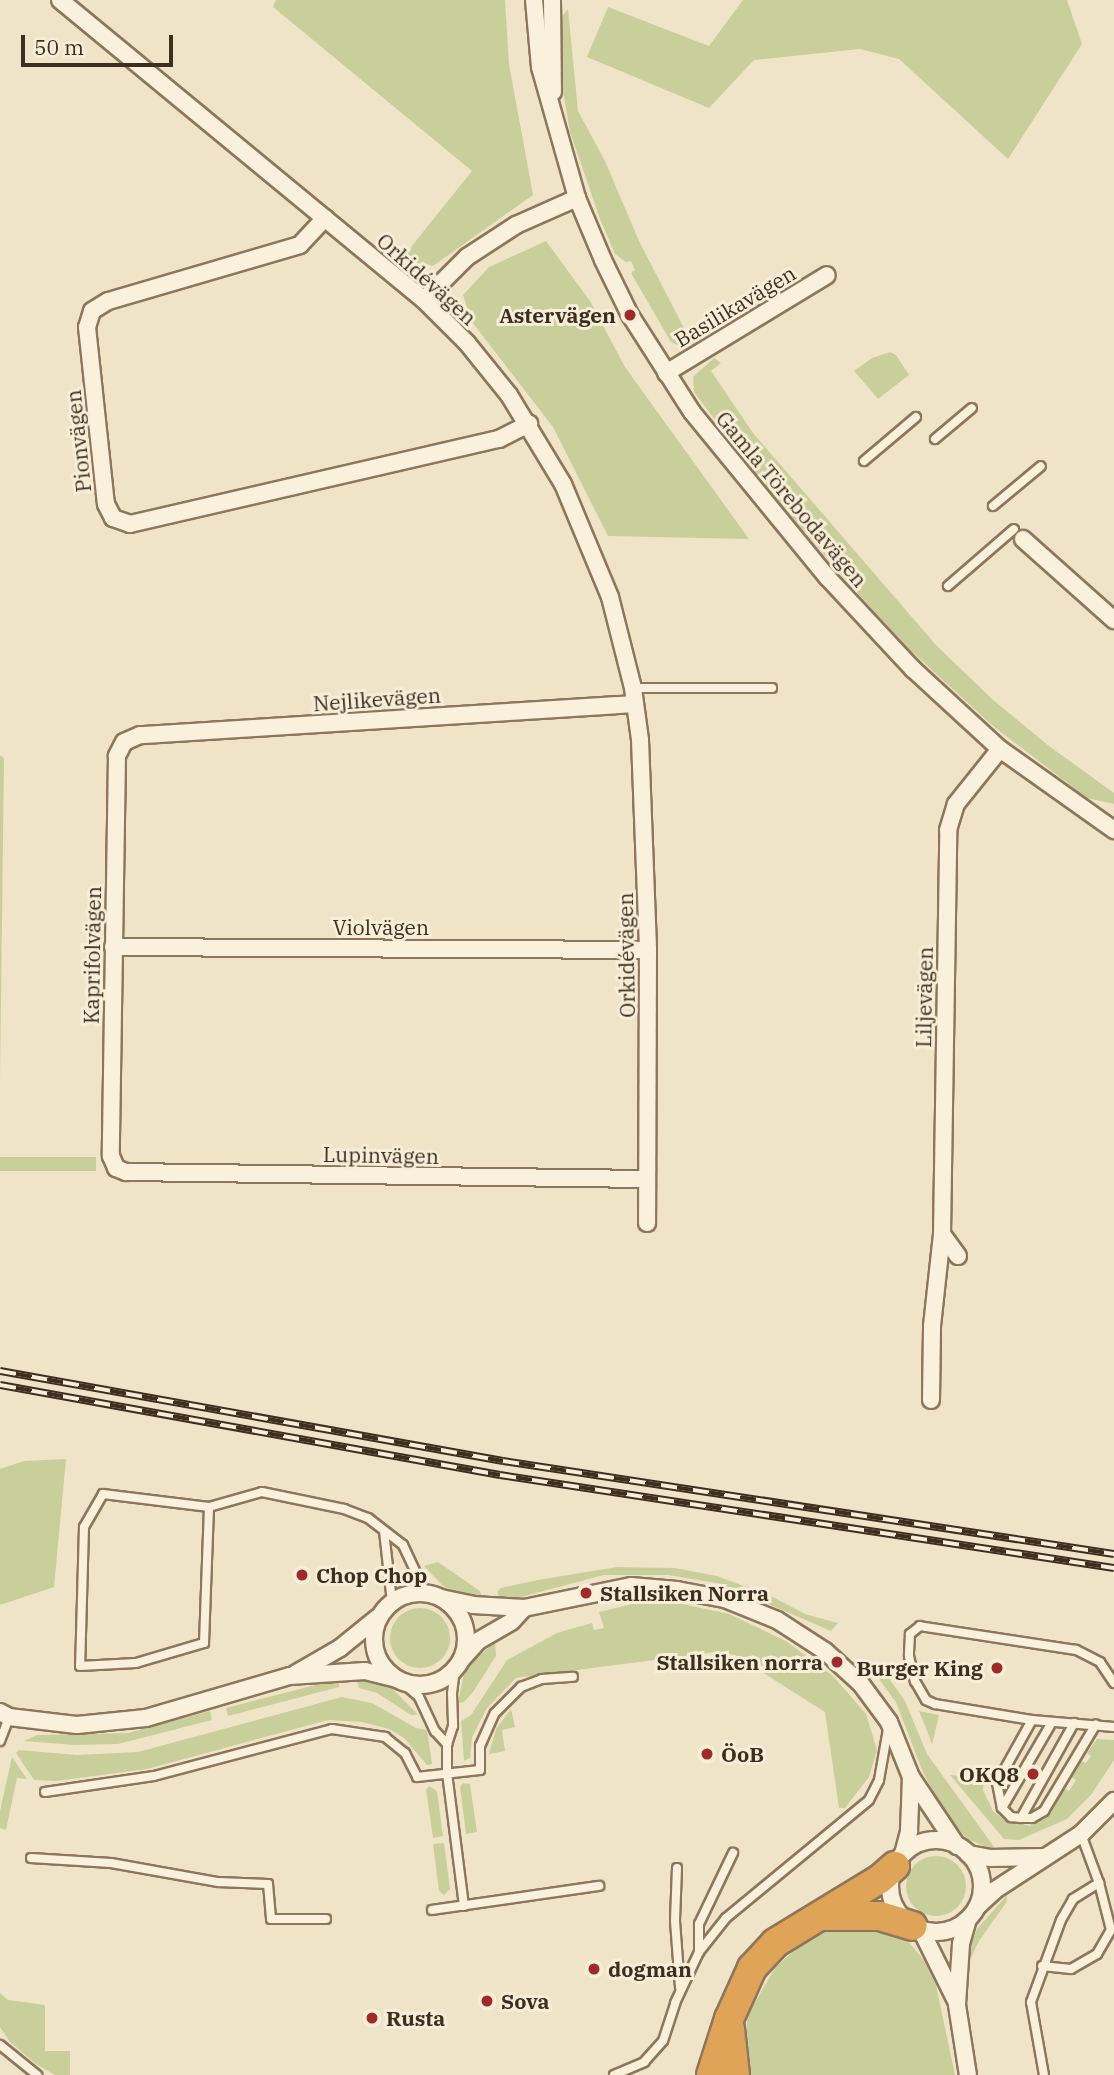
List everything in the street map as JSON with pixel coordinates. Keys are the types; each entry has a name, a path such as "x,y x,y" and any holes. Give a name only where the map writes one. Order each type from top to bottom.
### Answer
{"highway":[{"path":"711,2075 729,2019 752,1968 775,1943 880,1879 899,1860"},
{"path":"818,1916 880,1916 918,1928"},
{"path":"729,2019 735,2075"}],"street":[{"name":"Orkidévägen","path":"61,0 424,300 467,344 529,424 563,484 610,597 634,696 643,781 648,950 647,1223"},
{"name":"Gamla Törebodavägen","path":"534,0 540,67 578,198 614,284 666,373 747,483 828,578 913,669 1000,749 1114,830"},
{"name":"Gamla Törebodavägen","path":"552,0 552,109"},
{"path":"424,300 467,257 506,231 546,210 578,198"},
{"name":"Pionvägen","path":"325,218 300,245 108,301 92,311 87,327 106,504 113,518 130,524 499,439 529,424"},
{"name":"Basilikavägen","path":"666,373 827,275"},
{"path":"1018,534 1114,619"},
{"name":"Nejlikevägen","path":"124,742 141,735 634,696"},
{"name":"Kaprifolvägen","path":"116,1168 111,1156 113,947 117,756 124,742"},
{"name":"Liljevägen","path":"931,1400 933,1306 942,1234 948,830 957,804 1000,749"},
{"name":"Violvägen","path":"113,947 648,950"},
{"name":"Lupinvägen","path":"116,1168 126,1172 647,1179"},
{"path":"942,1234 958,1256"},
{"path":"290,1676 340,1648 380,1616 392,1602 414,1593 473,1605 524,1608 586,1593 631,1586 677,1590 725,1599 777,1620 825,1651 861,1684 889,1723 911,1777 981,1880 961,1944 957,2005 968,2075"},
{"path":"434,1596 461,1619 465,1648 458,1665"},
{"path":"5,1714 77,1725 146,1717 290,1676 365,1671 400,1681 432,1684 458,1665 478,1641 512,1621 524,1608"},
{"path":"380,1616 374,1630 377,1658 400,1681"},
{"path":"911,1777 909,1831 891,1879 892,1900 898,1912 918,1928 957,2005"},
{"path":"918,1928 946,1931 1044,1857 1081,1834 1114,1801"},
{"path":"899,1860 929,1841 1007,1859 1044,1857"}],"lane":[{"path":"935,439 972,408"},
{"path":"864,461 916,417"},
{"path":"993,506 1041,466"},
{"path":"948,586 1018,534"},
{"path":"634,696 772,688"},
{"path":"209,1507 204,1643 136,1663 80,1667 84,1527 103,1494 209,1507 262,1492 344,1509 368,1518 402,1545 434,1596"},
{"path":"384,1531 392,1602"},
{"path":"1114,1683 1100,1662 1076,1650 920,1626 909,1634 909,1656 915,1681 926,1700 935,1704 1032,1720 1114,1727"},
{"path":"458,1665 452,1694 453,1726 447,1744 447,1773 464,1906"},
{"path":"45,1792 154,1776 332,1729 385,1737 405,1753 416,1777 480,1770 480,1746 495,1713 521,1687 542,1679 573,1677"},
{"path":"400,1681 419,1697 435,1731 447,1744"},
{"path":"0,1741 5,1714"},
{"path":"1032,1720 997,1783 1002,1808 1011,1816 1021,1818 1032,1818 1044,1811 1096,1724"},
{"path":"1002,1808 1052,1721"},
{"path":"614,2075 644,2062 663,2041 680,1991 699,1952 726,1918 869,1800 879,1780 889,1723"},
{"path":"1021,1818 1074,1723"},
{"path":"1042,1966 1071,1969 1097,1954 1111,1930 1099,1884 1081,1834"},
{"path":"699,1952 699,1924 733,1853"},
{"path":"31,1858 111,1863 207,1880 268,1884 271,1919 326,1919"},
{"path":"677,1868 675,1921 680,1991"},
{"path":"1044,2075 1031,2002 1042,1966 1073,1899 1099,1884"},
{"path":"432,1910 599,1886"},
{"path":"0,2045 37,2075"}],"green space":[{"path":"276,0 505,0 509,64 533,195 433,266 408,261 403,257 472,171 273,7"},
{"path":"743,0 1067,0 1082,44 1008,159 899,59 860,49 754,60 709,108 587,57 608,7 709,46"},
{"path":"568,9 578,111 605,161 639,241 684,328 677,332 688,350 671,342 631,273 635,270 631,261 626,262 615,254 600,219 570,132 559,68 558,21"},
{"path":"546,241 590,301 625,367 749,539 608,536 553,427 472,322 463,295 489,267"},
{"path":"890,352 896,355 909,375 878,399 854,371 872,358"},
{"path":"714,358 721,363 711,371 753,433 936,645 992,699 1049,746 1114,793 1114,804 1087,798 993,726 911,651 848,583 758,477 694,392 693,377"},
{"path":"0,755 4,758 0,1084"},
{"path":"0,1157 96,1157 96,1171 0,1171"},
{"path":"66,1459 54,1587 0,1605 0,1469 24,1461"},
{"path":"438,1562 480,1591 484,1601 463,1598 442,1585 424,1566"},
{"path":"617,1567 675,1568 717,1576 771,1596 805,1614 838,1623 831,1631 722,1584 668,1575 604,1575 517,1598 501,1599 497,1592 501,1588 538,1580"},
{"path":"645,1601 669,1601 729,1614 786,1641 833,1676 866,1714 877,1750 869,1777 845,1808 839,1808 825,1712 735,1655 715,1652 516,1678 487,1708 472,1737 470,1758 464,1761 461,1721 471,1715 507,1660 557,1633 592,1623 594,1630 604,1628 599,1612"},
{"path":"420,1608 437,1613 445,1621 450,1638 445,1655 437,1663 420,1668 403,1663 395,1655 390,1638 395,1621 403,1613"},
{"path":"495,1642 496,1656 473,1692 464,1702 458,1703 463,1678 470,1664"},
{"path":"881,1667 905,1701 927,1754 997,1851 967,1839 941,1808 922,1770 896,1702 875,1674"},
{"path":"356,1677 369,1677 389,1685 418,1715 411,1715 377,1693 359,1688"},
{"path":"339,1679 339,1687 228,1716 226,1708"},
{"path":"342,1697 372,1703 416,1728 427,1730 432,1764 427,1765 404,1738 389,1729 362,1722 328,1720 147,1769 56,1781 34,1780 16,1753 19,1750 77,1755 138,1752"},
{"path":"511,1709 515,1727 502,1730 505,1751 489,1754 496,1729"},
{"path":"210,1711 212,1720 118,1744 74,1745 24,1741 37,1735 128,1733"},
{"path":"919,1711 939,1715 932,1745 929,1736"},
{"path":"1097,1739 1114,1740 1114,1760 1091,1795 1067,1819 1019,1840 1004,1839 950,1775 984,1779 983,1790 993,1811 1003,1819 1030,1826 1045,1817 1063,1788 1069,1791 1076,1780 1071,1777 1081,1761 1086,1763 1091,1756 1087,1753"},
{"path":"12,1757 27,1779 17,1778 6,1830 0,1828 0,1811"},
{"path":"463,1783 470,1784 477,1832 466,1834 460,1787"},
{"path":"429,1786 437,1791 443,1836 433,1838 426,1790"},
{"path":"444,1843 450,1889 444,1895 439,1891 433,1844"},
{"path":"936,1856 953,1861 961,1869 966,1886 961,1903 953,1911 936,1916 919,1911 911,1903 906,1886 911,1869 919,1861"},
{"path":"1007,1895 1006,1903 979,1941 966,1968 969,1948 977,1929"},
{"path":"843,1925 882,1926 905,1938 923,1959 936,1985 955,2075 748,2075 743,2053 748,2014 775,1968 808,1938"},
{"path":"0,1993 8,2000 45,2005 45,2051 70,2051 70,2075 55,2075 36,2064 10,2042 0,2027"}],"railway":[{"path":"0,1371 503,1461 1114,1554"},
{"path":"0,1385 500,1475 1114,1568"}],"place":[{"name":"Astervägen","path":"630,315"},
{"name":"Chop Chop","path":"302,1575"},
{"name":"Stallsiken Norra","path":"586,1593"},
{"name":"Stallsiken norra","path":"837,1662"},
{"name":"Burger King","path":"997,1668"},
{"name":"ÖoB","path":"707,1754"},
{"name":"OKQ8","path":"1033,1774"},
{"name":"dogman","path":"594,1969"},
{"name":"Sova","path":"487,2001"},
{"name":"Rusta","path":"372,2018"}]}
